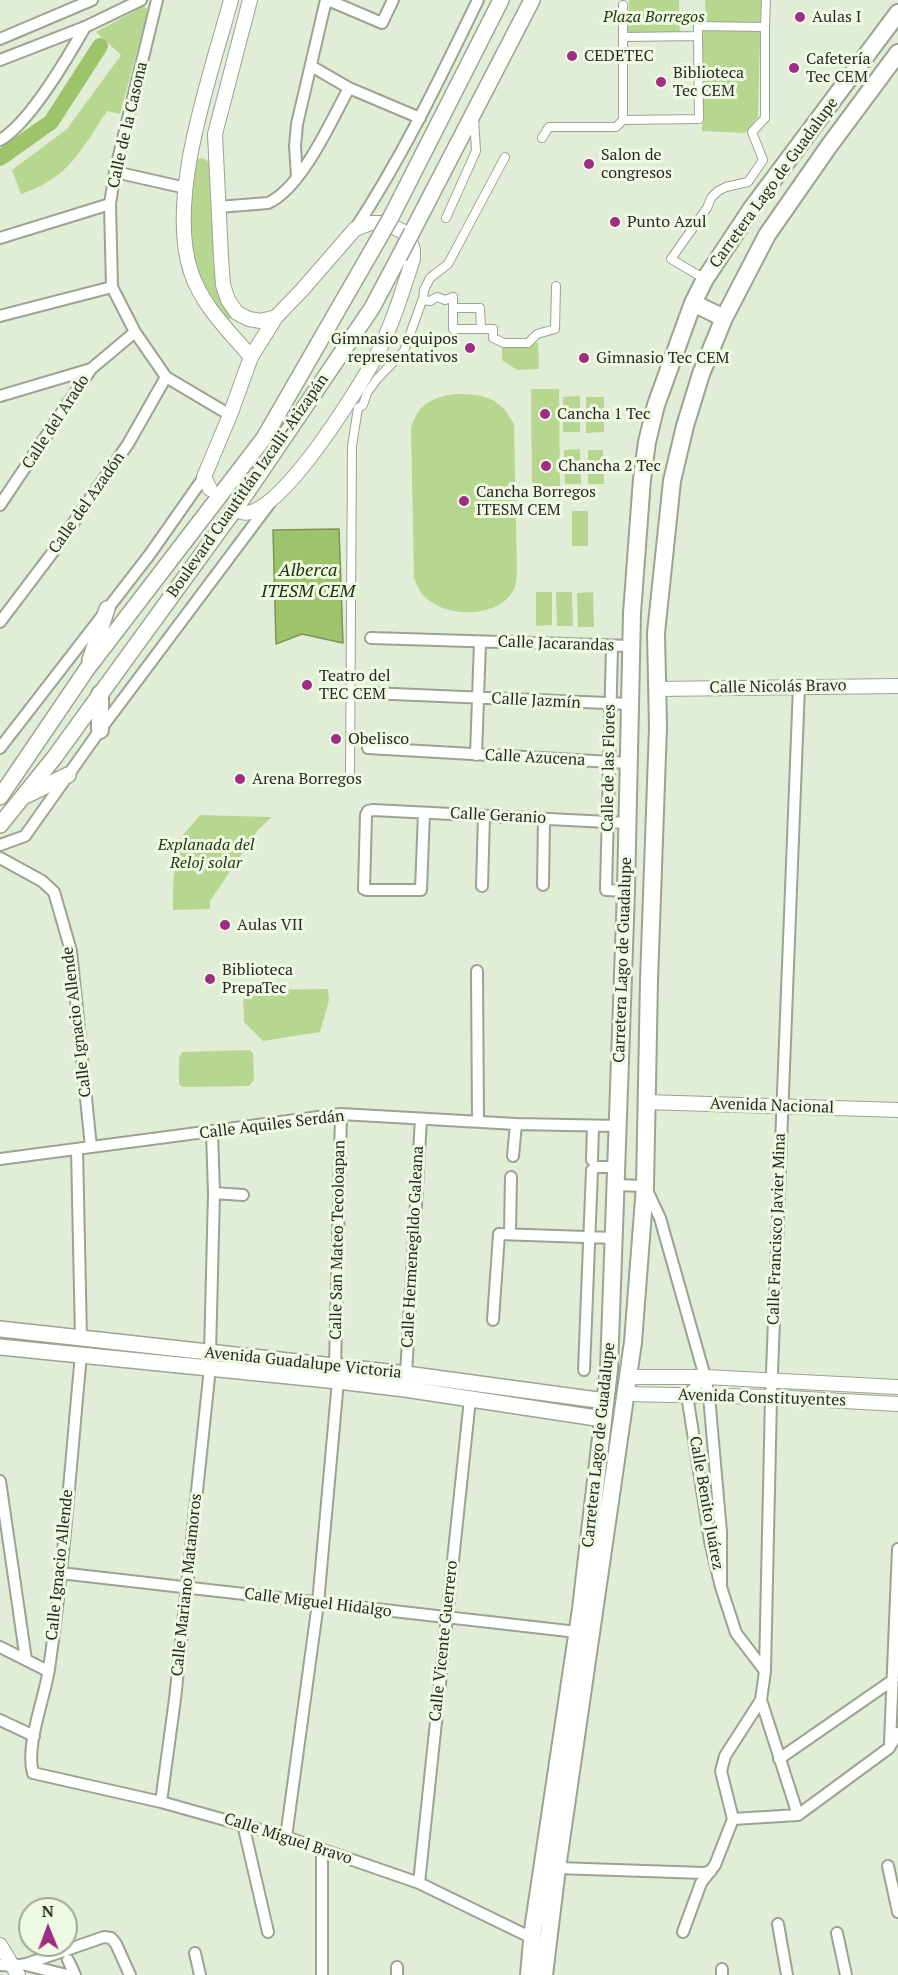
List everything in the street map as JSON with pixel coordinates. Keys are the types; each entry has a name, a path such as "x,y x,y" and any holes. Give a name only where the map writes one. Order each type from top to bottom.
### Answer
{"main road":[{"name":"Boulevard Cuautitlán Izcalli-Atizapán","path":"0,797 87,669 264,438 391,217 501,0"},
{"name":"Boulevard Cuautitlán Izcalli-Atizapán","path":"3,822 100,694 245,495 372,308 532,0"},
{"name":"Carretera Lago de Guadalupe","path":"529,1975 532,1938 577,1632 595,1560 603,1419 609,1369 626,891 631,646 636,550 647,442 656,405 693,303 705,279 752,208 898,13"},
{"name":"Carretera Lago de Guadalupe","path":"544,1975 595,1560 627,1385 645,1186 658,727 656,633 672,481 685,426 701,374 724,318 767,235 898,53"},
{"path":"693,303 724,318"},
{"path":"296,383 303,382 313,386 311,398"},
{"path":"87,669 107,609"},
{"path":"100,694 100,730"},
{"path":"630,726 658,727"},
{"path":"24,796 68,775"},
{"name":"Avenida Guadalupe Victoria","path":"0,1329 81,1338 210,1361"},
{"name":"Avenida Guadalupe Victoria","path":"0,1347 81,1355 210,1361 337,1373 406,1374 605,1401"},
{"name":"Avenida Guadalupe Victoria","path":"337,1373 470,1399 603,1419"}],"street":[{"path":"0,39 92,0"},
{"path":"0,60 85,27 141,0"},
{"name":"Calle de la Casona","path":"157,0 115,172 110,204 112,287 135,332 166,377 230,415"},
{"path":"231,0 195,131 186,188 183,233 191,272 204,301 251,357"},
{"path":"250,0 215,134 223,285 228,300 237,313 249,319 261,321 276,317"},
{"path":"297,177 295,146 297,124 327,0 382,23 393,0"},
{"path":"0,748 207,483 251,357 276,317 355,229 379,192 420,118 478,0"},
{"path":"705,279 671,259 707,208 711,198 726,187 748,182 763,160 752,132 765,118 765,0"},
{"path":"623,5 623,120"},
{"path":"542,138 549,127 616,127 623,120 699,119 698,26 765,27"},
{"path":"0,140 17,128 64,63 85,27"},
{"path":"623,37 698,36"},
{"path":"311,66 349,88 420,118"},
{"path":"218,207 268,203 276,200 315,152 349,88"},
{"path":"446,218 476,151 474,114"},
{"path":"191,158 202,153 210,156 216,164"},
{"path":"350,776 352,446 358,408 363,405 367,393 377,379 404,351 430,278 448,264 505,157"},
{"path":"115,172 186,188"},
{"path":"0,238 110,204"},
{"path":"241,512 250,513 264,506 293,479 314,454 375,358 393,317 412,259 413,250 410,241 402,231 384,223 371,223 355,229"},
{"path":"423,298 427,301 437,297 444,300 453,297 453,329 493,329 493,338 504,343 528,343 537,334 555,329 556,286"},
{"path":"0,316 112,287"},
{"path":"453,308 480,308 481,329"},
{"path":"224,325 234,321 237,313"},
{"name":"Calle del Arado","path":"0,505 91,369 135,332"},
{"name":"Calle del Arado","path":"0,396 91,369"},
{"name":"Calle del Azadón","path":"0,622 56,548 128,444 166,377"},
{"path":"0,845 25,836 100,730 277,494"},
{"name":"Calle Jacarandas","path":"371,638 631,646"},
{"path":"476,755 480,642"},
{"name":"Calle de las Flores","path":"612,646 606,890 626,891"},
{"name":"Calle Francisco Javier Mina","path":"761,1700 765,1671 771,1397 799,686"},
{"name":"Calle Nicolás Bravo","path":"657,689 898,686"},
{"name":"Calle Jazmín","path":"369,693 630,704"},
{"name":"Calle Azucena","path":"368,748 629,763"},
{"name":"Calle Geranio","path":"424,813 421,890 364,889 366,814 368,811 424,813 627,823"},
{"path":"482,886 484,816"},
{"path":"543,885 544,819"},
{"path":"0,836 3,822"},
{"name":"Calle Ignacio Allende","path":"0,858 42,881 54,892 71,951 91,1147"},
{"path":"477,971 478,1122"},
{"name":"Avenida Nacional","path":"646,1102 898,1110"},
{"name":"Calle Aquiles Serdán","path":"0,1159 340,1114 516,1124 618,1126"},
{"name":"Calle San Mateo Tecoloapan","path":"286,1837 318,1603 337,1373 340,1114"},
{"name":"Calle Hermenegildo Galeana","path":"406,1374 421,1119"},
{"path":"513,1156 516,1124"},
{"path":"592,1160 593,1126"},
{"name":"Calle Mariano Matamoros","path":"161,1802 175,1699 210,1361 214,1194 212,1132"},
{"path":"78,1149 81,1338"},
{"path":"584,1370 592,1170 596,1167 616,1167"},
{"path":"510,1233 511,1177"},
{"path":"616,1185 645,1186 660,1218 705,1377 709,1396 721,1532 722,1587"},
{"path":"214,1194 243,1195"},
{"path":"492,1320 499,1233 614,1238"},
{"name":"Calle Ignacio Allende","path":"33,1773 34,1736 48,1671 60,1573 81,1355"},
{"path":"687,1395 705,1377"},
{"name":"Avenida Constituyentes","path":"627,1385 705,1377 898,1387"},
{"name":"Avenida Constituyentes","path":"627,1385 687,1395 898,1404"},
{"name":"Calle Benito Juárez","path":"687,1395 710,1541 722,1587 736,1633 765,1671"},
{"name":"Calle Vicente Guerrero","path":"419,1883 470,1399"},
{"path":"0,1481 26,1660"},
{"path":"889,1748 898,1549"},
{"name":"Calle Miguel Hidalgo","path":"60,1573 577,1632"},
{"path":"0,1647 48,1671"},
{"path":"779,1759 893,1680"},
{"path":"761,1700 798,1815"},
{"path":"683,1932 701,1883 711,1871 733,1819 721,1770 725,1756 761,1700"},
{"path":"0,1720 34,1736"},
{"path":"733,1819 798,1815 889,1748 898,1733"},
{"name":"Calle Miguel Bravo","path":"33,1773 161,1802 286,1837 419,1883 532,1938"},
{"path":"243,1824 268,1932"},
{"path":"322,1849 322,1975"},
{"path":"888,1866 898,1912"},
{"path":"557,1868 704,1873 711,1871"},
{"path":"778,1924 787,1975"},
{"path":"837,1933 846,1975"},
{"path":"14,1968 104,1938 111,1938 130,1975"},
{"path":"0,1945 14,1968"},
{"path":"195,1953 200,1975"},
{"path":"68,1960 75,1975"},
{"path":"14,1968 67,1975"}],"green space":[{"name":"Plaza Borregos","path":"629,0 679,0 680,34 628,34"},
{"path":"705,0 761,0 758,117 745,133 702,131 701,48 706,17"},
{"path":"144,6 148,10 120,114 107,111 81,150 62,171 37,188 21,194 12,170 67,129 121,55 96,32"},
{"path":"203,158 213,165 219,281 234,313 225,321 193,271 186,227 195,160"},
{"path":"502,343 538,343 539,369 517,370 502,360"},
{"path":"531,389 559,389 560,493 532,494"},
{"name":"Cancha Borregos ITESM CEM","path":"455,394 483,396 490,399 503,408 514,424 516,584 508,598 498,605 475,612 439,607 424,596 414,578 411,428 418,413 427,403 439,397"},
{"path":"580,396 580,432 563,432 563,397"},
{"path":"586,397 604,397 604,432 586,433"},
{"path":"580,449 581,484 565,484 564,450"},
{"path":"588,450 603,450 604,484 588,484"},
{"path":"572,511 588,511 588,546 572,546"},
{"path":"536,592 552,592 552,625 536,626"},
{"path":"556,592 572,592 573,626 557,626"},
{"path":"593,592 594,627 578,627 577,593"},
{"name":"Explanada del Reloj solar","path":"200,815 272,817 258,830 210,901 210,909 173,910 173,885 178,841"},
{"path":"328,989 329,1000 320,1032 263,1041 244,1022 243,990"},
{"path":"250,1050 253,1053 254,1080 249,1086 182,1087 179,1084 179,1058 182,1052"}],"water":[{"name":"Alberca ITESM CEM","path":"339,529 343,643 302,634 276,644 273,530"}],"waterway":[{"path":"0,158 51,122 100,46"}],"place":[{"name":"Aulas I","path":"800,17"},
{"name":"CEDETEC","path":"572,56"},
{"name":"Cafetería Tec CEM","path":"794,68"},
{"name":"Biblioteca Tec CEM","path":"661,82"},
{"name":"Salon de congresos","path":"589,164"},
{"name":"Punto Azul","path":"615,222"},
{"name":"Gimnasio equipos representativos","path":"470,348"},
{"name":"Gimnasio Tec CEM","path":"584,358"},
{"name":"Cancha 1 Tec","path":"545,414"},
{"name":"Chancha 2 Tec","path":"546,466"},
{"name":"Cancha Borregos ITESM CEM","path":"464,501"},
{"name":"Teatro del TEC CEM","path":"307,685"},
{"name":"Obelisco","path":"336,739"},
{"name":"Arena Borregos","path":"240,779"},
{"name":"Aulas VII","path":"225,925"},
{"name":"Biblioteca PrepaTec","path":"210,979"}]}
